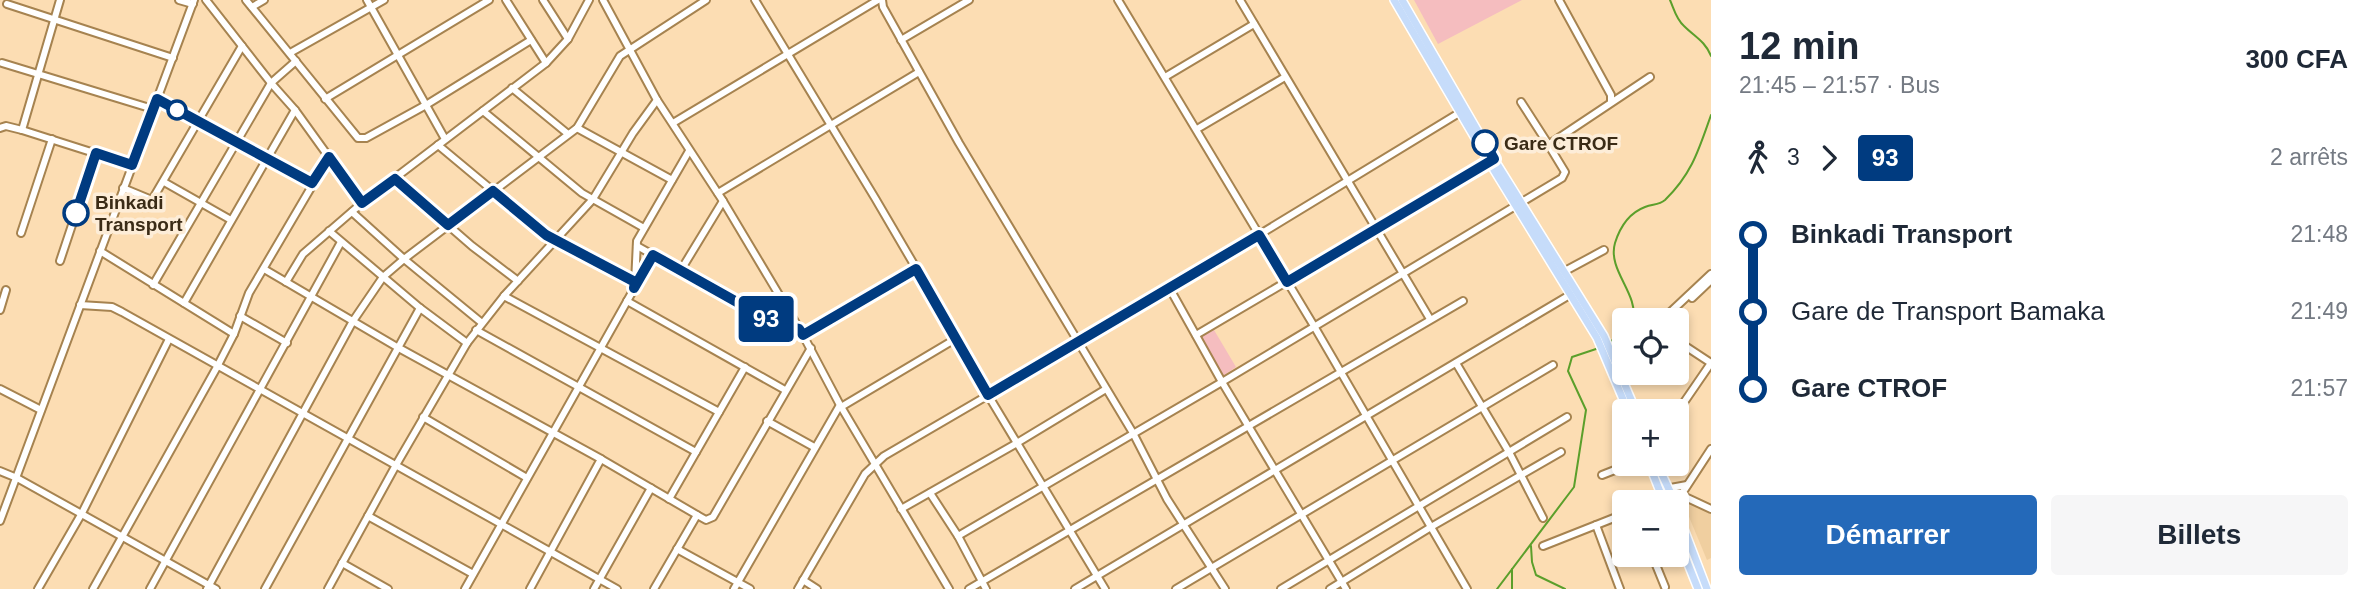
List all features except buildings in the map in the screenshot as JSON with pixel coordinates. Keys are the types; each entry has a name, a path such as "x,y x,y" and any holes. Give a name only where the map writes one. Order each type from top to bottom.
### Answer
{"main road":[{"path":"1394,0 1410,20"},
{"path":"1402,0 1410,20 1463,111 1612,357"},
{"path":"1519,204 1565,271 1573,293"},
{"path":"1689,538 1707,589"},
{"path":"1689,566 1698,589"}],"street":[{"path":"22,130 60,0"},
{"path":"0,521 193,2 179,0"},
{"path":"206,0 295,110 362,203"},
{"path":"246,0 358,138 366,138 426,105 531,40"},
{"path":"252,7 264,0"},
{"path":"368,0 445,139"},
{"path":"289,53 384,0"},
{"path":"325,99 489,0"},
{"path":"506,0 546,63"},
{"path":"542,0 568,39"},
{"path":"286,282 303,254 362,203 546,63 568,39 589,0"},
{"path":"603,0 657,100 723,201 811,348 841,406 949,589"},
{"path":"0,471 82,513 211,588 353,321 383,277 577,128 618,57 706,0"},
{"path":"755,0 1105,589"},
{"path":"673,123 880,0 959,143 1080,342 1182,524 1224,589"},
{"path":"901,40 969,0"},
{"path":"1118,0 1314,326 1467,589"},
{"path":"1240,0 1430,319"},
{"path":"1559,0 1611,94 1611,102"},
{"path":"7,5 173,58"},
{"path":"1165,77 1254,24"},
{"path":"123,188 152,201 242,46"},
{"path":"153,285 271,83 296,61"},
{"path":"2,64 153,109"},
{"path":"718,194 919,72"},
{"path":"1197,129 1285,77"},
{"path":"1550,147 1551,143 1650,77"},
{"path":"512,88 568,134"},
{"path":"157,99 312,183"},
{"path":"328,589 396,464 467,343 504,296 593,199 657,100"},
{"path":"958,536 1222,382 1564,175 1563,169 1521,102"},
{"path":"184,303 295,110"},
{"path":"483,111 582,193 644,228"},
{"path":"798,589 865,474 884,456 1170,289 1463,111"},
{"path":"0,128 6,126 22,130 132,165"},
{"path":"577,128 672,180"},
{"path":"21,233 52,139"},
{"path":"438,145 556,241 634,285"},
{"path":"634,285 637,246 644,228 689,151"},
{"path":"60,261 96,153"},
{"path":"93,589 217,367 234,334 249,293 329,157"},
{"path":"1196,335 1492,160"},
{"path":"395,179 518,281"},
{"path":"164,181 231,220"},
{"path":"681,270 723,201"},
{"path":"352,212 482,323"},
{"path":"329,232 419,308 467,343"},
{"path":"150,589 341,242"},
{"path":"637,246 776,324 801,332 916,269"},
{"path":"1565,271 1604,250"},
{"path":"100,251 234,334"},
{"path":"465,589 653,255"},
{"path":"264,269 397,347 553,431 706,520 713,517 811,348"},
{"path":"1675,308 1711,274"},
{"path":"1680,308 1711,280"},
{"path":"1170,289 1222,382 1346,589"},
{"path":"0,310 6,290"},
{"path":"1075,589 1573,293"},
{"path":"504,296 719,412"},
{"path":"627,301 785,390"},
{"path":"969,589 1463,301"},
{"path":"80,305 111,307 617,589"},
{"path":"265,589 419,308"},
{"path":"240,316 287,343"},
{"path":"476,330 696,452"},
{"path":"736,586 814,447 841,406 957,338"},
{"path":"37,589 82,513 169,339"},
{"path":"1686,399 1711,363 1689,349"},
{"path":"1456,363 1509,452 1543,518"},
{"path":"1176,589 1553,365"},
{"path":"669,499 745,367"},
{"path":"0,389 41,410"},
{"path":"901,509 1106,389"},
{"path":"423,417 527,478"},
{"path":"1281,589 1567,417"},
{"path":"767,421 814,447"},
{"path":"1684,490 1711,449"},
{"path":"1330,589 1561,452"},
{"path":"530,589 601,459"},
{"path":"1602,475 1612,471"},
{"path":"1676,490 1687,485"},
{"path":"594,589 651,488"},
{"path":"930,493 958,536 986,589"},
{"path":"1689,505 1711,509"},
{"path":"654,589 697,515"},
{"path":"368,516 473,574"},
{"path":"1543,546 1612,519"},
{"path":"1596,525 1620,589"},
{"path":"677,549 736,586 750,589"},
{"path":"342,563 388,589"},
{"path":"1657,567 1665,587"},
{"path":"803,580 817,589"}],"shaded area":[{"path":"1414,0 1522,0 1438,44"},
{"path":"1214,330 1236,367 1223,376 1201,337"},
{"path":"1689,503 1711,514 1711,558 1707,560 1689,517"}],"waterway":[{"path":"1670,0 1679,20 1703,43 1711,56"},
{"path":"1634,308 1615,263 1617,237 1622,226 1634,213 1663,202 1682,181 1694,160 1711,115"},
{"path":"1497,589 1574,487 1586,410 1568,371 1572,357 1599,348"},
{"path":"1531,546 1536,575 1565,589"},
{"path":"1512,569 1512,589"}],"bus line":[{"name":"93","path":"76,213 96,153 132,165 157,99 312,183 329,157 362,203 395,179 448,225 493,191 546,235 635,282 634,288 653,255 776,324 799,329 803,335 916,269 988,395 1259,235 1287,282 1494,159 1485,143"}],"place":[{"name":"Gare CTROF","path":"1485,143"},
{"name":"Binkadi Transport","path":"76,213"}]}
